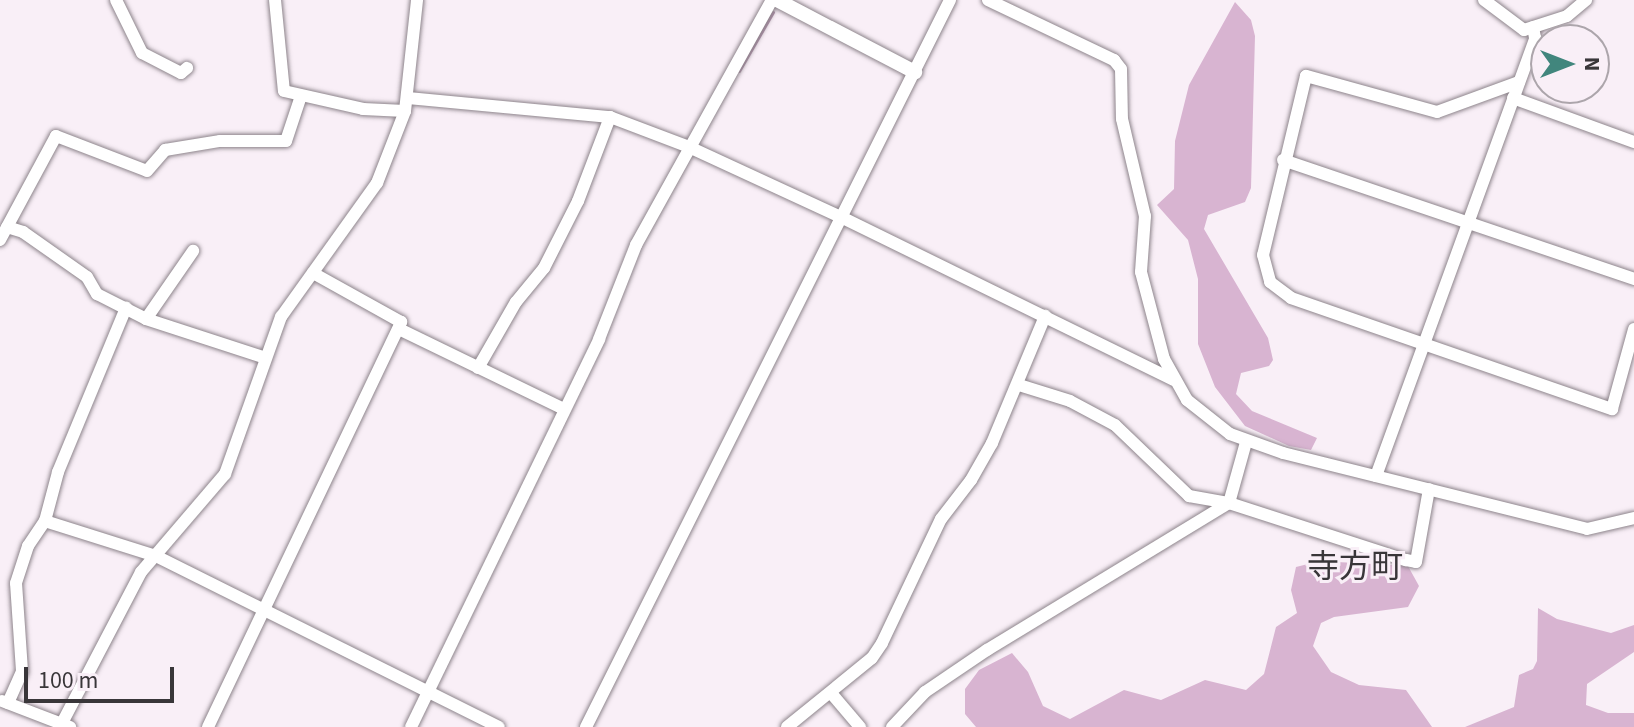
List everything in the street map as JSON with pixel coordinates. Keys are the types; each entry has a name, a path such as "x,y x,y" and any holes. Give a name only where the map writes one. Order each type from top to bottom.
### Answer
{"street":[{"path":"116,0 142,53 181,73 187,68"},
{"path":"275,0 284,91 363,109 407,104 610,117 689,147 843,218 1173,380"},
{"path":"126,308 58,472 45,521 28,546 16,583 22,671 4,702 64,726 98,647 156,556 225,474 281,317 377,183 407,104 417,0"},
{"path":"411,727 564,409 636,245 775,0 915,72"},
{"path":"586,727 629,631 754,398 950,0"},
{"path":"988,0 1007,4 1114,60 1121,69 1122,119 1145,216 1141,272 1173,380 1187,400 1246,442 1587,529 1634,518"},
{"path":"1484,0 1524,30 1530,28"},
{"path":"1542,24 1567,16 1586,0"},
{"path":"1376,476 1530,52"},
{"path":"1519,82 1437,112 1306,76 1283,160 1263,255 1270,282 1291,298 1612,409 1634,329"},
{"path":"2,234 56,136 147,171 165,150 220,141 286,141 301,96"},
{"path":"1513,98 1634,142"},
{"path":"478,368 516,302 544,268 578,201 610,117"},
{"path":"1283,160 1468,220 1634,279"},
{"path":"2,234 23,232 87,277 97,294 146,319 266,358"},
{"path":"146,319 193,251"},
{"path":"208,727 401,322 313,273"},
{"path":"787,727 831,693 882,643 941,519 971,480 1019,385 1045,316"},
{"path":"399,329 564,409"},
{"path":"1019,385 1070,401 1115,425 1189,496 1229,503 1416,562 1429,489"},
{"path":"892,727 925,692 987,650 1229,503 1246,442"},
{"path":"45,521 156,556 499,727"},
{"path":"831,693 860,727"}],"shaded area":[{"path":"1235,2 1251,20 1255,36 1251,188 1245,202 1208,215 1204,229 1268,338 1273,360 1269,366 1241,373 1236,394 1252,411 1317,438 1311,450 1289,446 1245,426 1215,387 1198,344 1198,279 1188,240 1157,205 1174,189 1175,141 1189,85"},
{"path":"1320,561 1408,566 1419,586 1408,607 1334,617 1321,623 1313,646 1331,672 1359,685 1406,690 1432,727 976,727 965,714 965,689 979,670 1012,653 1028,672 1043,706 1070,719 1124,690 1161,700 1205,680 1246,690 1264,674 1276,627 1297,613 1291,590 1296,567"},
{"path":"1538,608 1557,619 1611,633 1634,625 1634,652 1587,684 1586,705 1608,713 1634,713 1634,727 1465,727 1514,707 1519,675 1533,669 1537,661"}],"waterway":[{"path":"739,71 773,12"}],"district":[{"name":"寺方町","path":"1355,567"}]}
